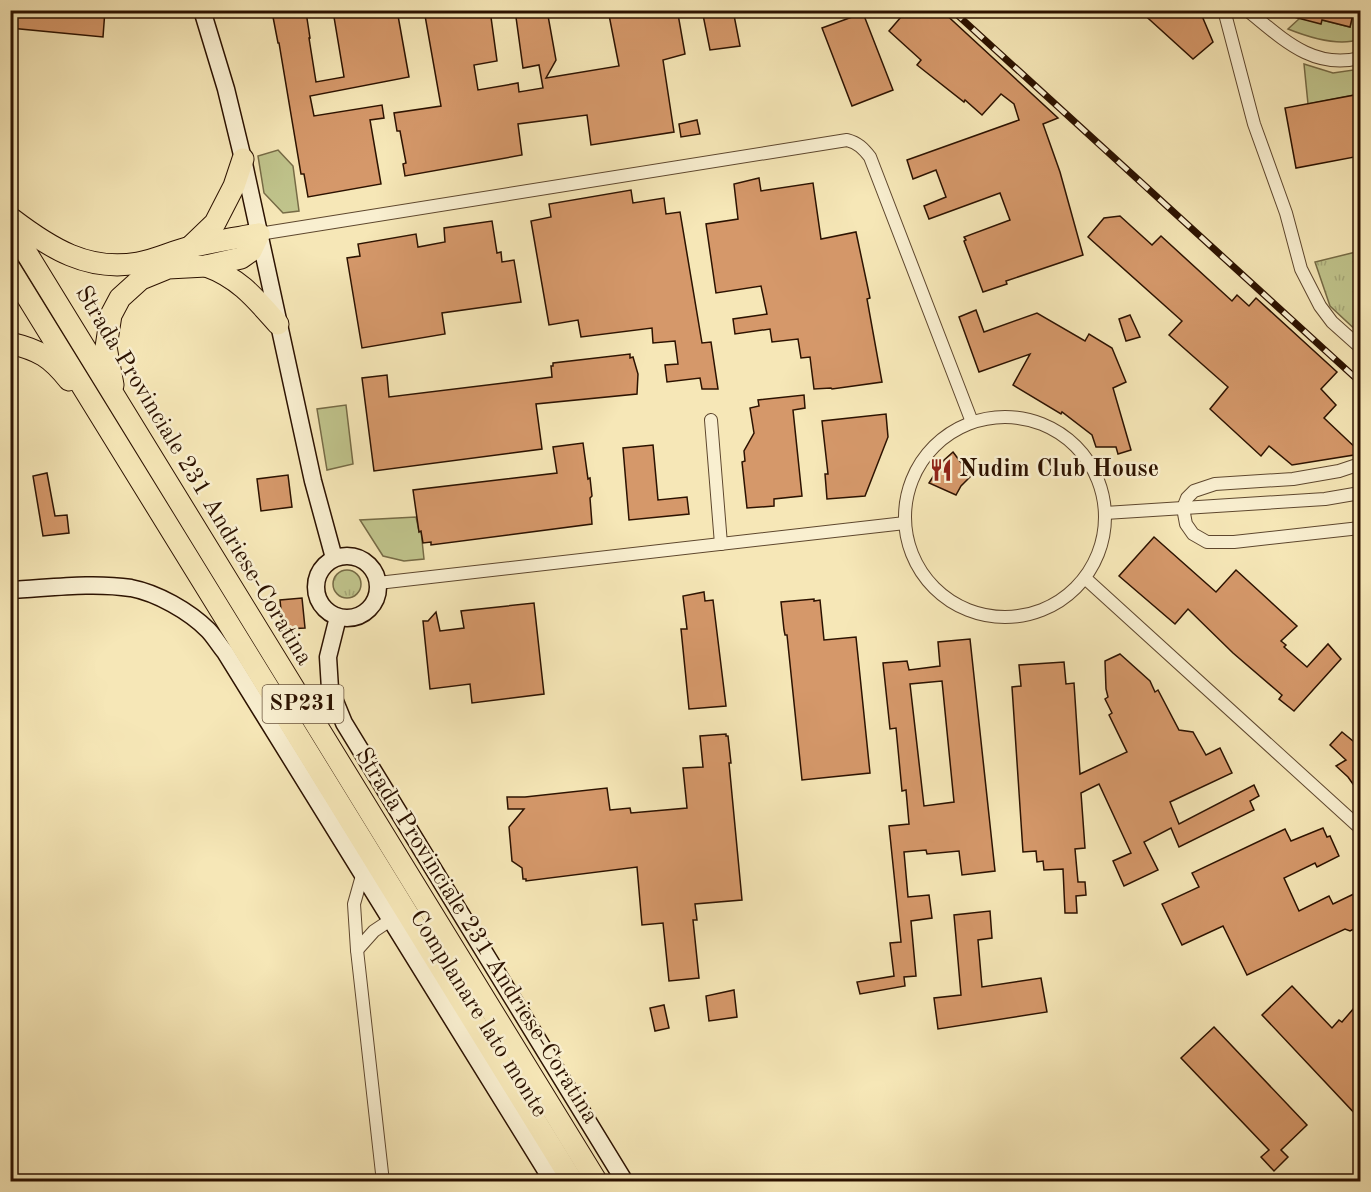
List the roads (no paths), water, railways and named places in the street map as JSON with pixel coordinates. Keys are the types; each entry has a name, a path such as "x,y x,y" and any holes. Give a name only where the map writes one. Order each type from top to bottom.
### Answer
{"highway":[{"path":"190,247 215,223 234,186 243,159"},
{"path":"10,218 41,241 73,257 101,266 137,264 190,247 259,234"},
{"name":"Strada Provinciale 231 Andriese-Coratina","path":"10,226 597,1182"},
{"path":"115,398 106,347 111,315 120,298 141,279 168,268 206,266 241,258 251,251 259,234"},
{"path":"206,266 226,273 254,296 278,324"},
{"name":"Strada Provinciale 231 Andriese-Coratina","path":"10,269 573,1182"},
{"path":"10,343 34,349 57,365 113,434"}],"street":[{"path":"202,10 226,89 243,159 313,481 334,558"},
{"path":"1224,10 1254,124 1286,213 1301,269 1332,322 1360,347"},
{"path":"1247,10 1295,49 1321,58 1349,61 1360,58"},
{"path":"259,234 847,140 855,142 870,157 972,422"},
{"path":"992,417 1013,417 1033,421 1070,440 1084,455 1095,473 1102,492 1105,513 1103,541 1085,578 1059,602 1027,615 993,617 976,613 945,597 932,586 913,557 905,523 910,486 922,462 940,441 955,430 972,422 992,417"},
{"path":"711,420 722,544"},
{"path":"1360,464 1339,471 1293,479 1209,486 1194,491 1187,498 1183,508 1186,524 1193,534 1208,542 1234,542 1360,528"},
{"path":"1105,513 1325,499 1360,493"},
{"path":"378,584 905,523"},
{"path":"344,556 362,560 370,566 378,584 378,594 374,603 367,611 348,619 338,618 320,605 315,584 318,573 325,564 334,558 344,556"},
{"path":"1085,578 1360,828"},
{"name":"Complanare lato monte","path":"10,590 99,586 132,589 186,612 208,630 225,652 363,872 553,1182"},
{"path":"338,618 328,657 330,689 344,723 625,1182"},
{"path":"363,872 354,904 383,1182"},
{"path":"357,950 374,931 392,920"}],"railway":[{"path":"952,10 1360,382"}],"place":[{"name":"Nudim Club House","path":"941,470"}]}
